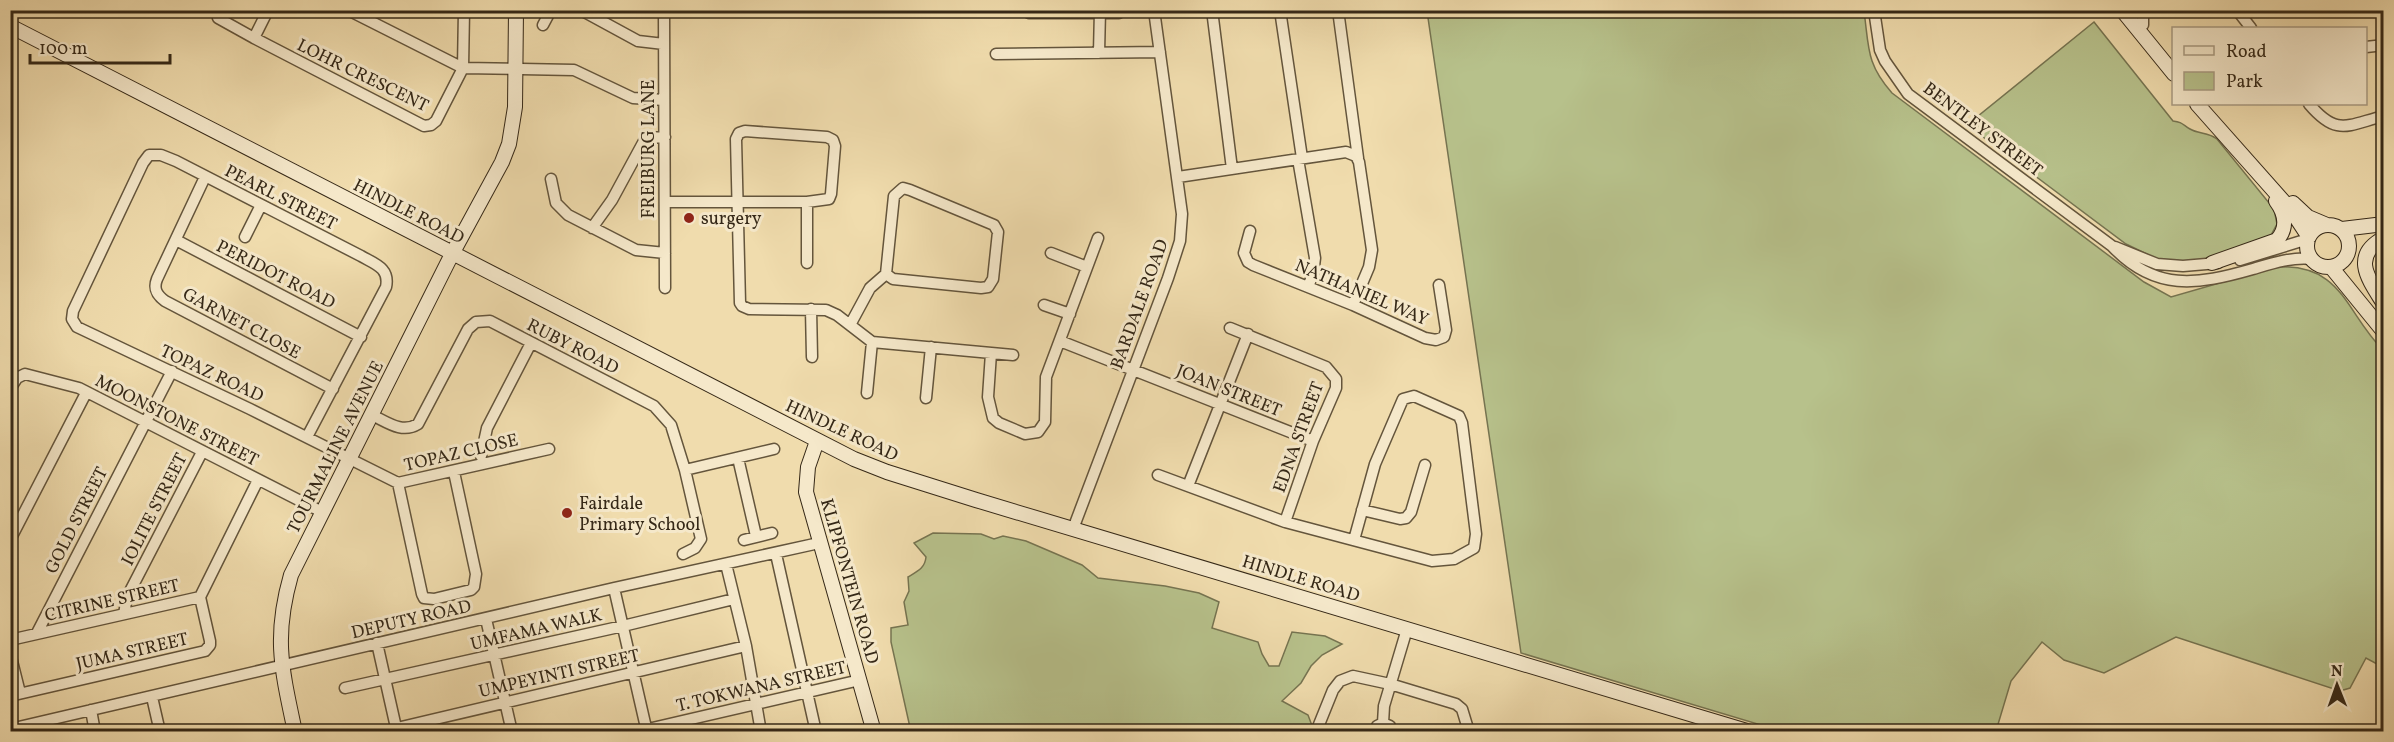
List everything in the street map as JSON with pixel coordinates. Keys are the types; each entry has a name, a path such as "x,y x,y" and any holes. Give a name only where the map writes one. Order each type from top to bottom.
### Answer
{"main road":[{"name":"TOURMALINE AVENUE","path":"295,732 281,666 282,604 299,556 452,254 506,153 513,123 516,10"},
{"path":"2122,10 2172,72"},
{"path":"2132,10 2172,61"},
{"name":"HINDLE ROAD","path":"10,26 817,441 887,472 1750,732"},
{"path":"2198,105 2291,210 2309,238"},
{"path":"2208,105 2290,200 2308,216 2342,230 2384,224"},
{"path":"2212,263 2273,243 2281,236 2284,219 2282,210 2264,186 2257,171"},
{"path":"2328,225 2316,229 2309,238 2308,250 2312,260 2321,266 2331,267 2340,264 2349,250 2384,233"},
{"path":"2342,230 2348,238 2349,250 2358,274 2384,315"},
{"path":"2384,238 2370,246 2365,260 2369,280 2384,304"},
{"path":"2331,267 2384,332"},
{"name":"KLIPFONTEIN ROAD","path":"817,441 808,467 806,485 819,543 874,732"}],"street":[{"path":"254,38 268,10"},
{"path":"348,10 463,68 574,70 633,98 664,100"},
{"path":"463,68 464,10"},
{"path":"543,25 551,10"},
{"path":"581,10 638,41 664,44"},
{"name":"FREIBURG LANE","path":"664,10 665,288"},
{"path":"1024,10 1029,13 1119,13"},
{"name":"BARDALE ROAD","path":"1072,529 1178,251 1182,214 1154,10"},
{"path":"1212,10 1232,169"},
{"path":"1280,10 1315,258 1313,274 1308,287"},
{"path":"1338,10 1372,250 1369,267 1353,305"},
{"name":"BENTLEY STREET","path":"1874,10 1880,50 1908,94 2112,246 2125,260 2154,277 2176,282 2198,282 2287,259 2312,260"},
{"path":"2143,10 2143,25"},
{"path":"2239,11 2250,27"},
{"path":"1100,12 1100,53"},
{"name":"LOHR CRESCENT","path":"218,18 424,126 436,121 463,68"},
{"path":"2367,47 2384,45"},
{"path":"996,54 1160,52"},
{"path":"2310,105 2326,122 2339,126 2384,116"},
{"path":"665,202 736,201 807,202 829,199 835,146 833,140 827,137 745,131 739,133 736,139 736,201 740,303 742,306 749,309 811,309 831,312 872,342 1013,355"},
{"path":"591,228 612,201 644,141 648,138 665,138"},
{"path":"1178,177 1346,152 1359,160"},
{"name":"PEARL STREET","path":"74,311 147,157 161,154 361,256 385,271 386,287 307,437"},
{"name":"GARNET CLOSE","path":"205,177 155,284 159,297 333,389"},
{"path":"551,179 559,208 591,228 636,250 665,253"},
{"path":"850,325 870,288 886,274 894,196 903,188 992,224 997,230 993,279 988,287 893,279 886,274"},
{"path":"807,202 807,263"},
{"path":"245,237 261,205"},
{"name":"NATHANIEL WAY","path":"1250,231 1244,253 1248,262 1353,305 1425,338 1444,337 1446,324 1439,285"},
{"path":"991,353 988,397 993,418 999,423 1026,434 1034,434 1042,429 1045,422 1046,377 1098,238"},
{"name":"BENTLEY STREET","path":"2112,246 2157,264 2183,267 2232,262 2309,238"},
{"name":"PERIDOT ROAD","path":"176,240 361,337"},
{"path":"1051,253 1087,267"},
{"path":"1044,305 1070,314"},
{"path":"811,309 812,357"},
{"name":"TOPAZ ROAD","path":"74,311 72,319 79,329 172,371 349,459"},
{"name":"RUBY ROAD","path":"372,415 400,428 410,429 418,424 468,329 476,322 490,321 659,411 671,425 685,470 701,539 695,548 683,554"},
{"name":"EDNA STREET","path":"1158,475 1285,522 1313,441 1336,388 1334,374 1326,366 1230,328"},
{"path":"1188,486 1222,405 1248,334"},
{"name":"JOAN STREET","path":"1060,341 1313,441"},
{"path":"867,393 872,342"},
{"path":"481,456 487,428 531,343"},
{"path":"926,399 931,347"},
{"name":"GOLD STREET","path":"38,633 172,371"},
{"name":"MOONSTONE STREET","path":"12,385 22,375 73,385 322,512"},
{"path":"10,540 86,393"},
{"path":"1285,522 1432,561 1454,559 1474,548 1476,534 1462,423 1459,416 1414,396 1403,399 1375,464 1354,540"},
{"name":"TOPAZ CLOSE","path":"349,459 398,483 549,449"},
{"path":"685,470 774,449"},
{"name":"IOLITE STREET","path":"123,614 128,597 202,452"},
{"path":"738,458 756,536"},
{"path":"1362,510 1400,519 1406,518 1411,512 1425,465"},
{"path":"398,483 424,598 434,599 471,590 474,587 476,574 454,472"},
{"name":"CITRINE STREET","path":"10,640 200,597 258,480"},
{"path":"744,540 772,533"},
{"name":"DEPUTY ROAD","path":"10,729 29,728 91,710 377,643 819,543"},
{"path":"776,554 816,732"},
{"path":"726,564 746,646 761,732"},
{"path":"614,588 634,673 643,731"},
{"name":"JUMA STREET","path":"15,694 205,651 210,641 200,597"},
{"name":"UMFAMA WALK","path":"345,687 495,655 734,599"},
{"path":"486,619 512,732"},
{"path":"1383,729 1384,706 1407,629"},
{"path":"377,643 397,730"},
{"name":"UMPEYINTI STREET","path":"380,732 397,730 746,646"},
{"path":"10,653 15,694"},
{"path":"1317,729 1330,696 1340,681 1353,676 1390,684 1456,704 1462,710 1470,732"},
{"name":"T. TOKWANA STREET","path":"643,731 860,680"},
{"path":"152,697 160,732"},
{"path":"91,710 95,732"}],"green space":[{"path":"1427,11 1864,11 1873,64 1892,93 2144,282 2171,297 2275,267 2298,268 2315,273 2329,281 2383,350 2384,653 2377,664 2366,658 2350,688 2340,691 2176,637 2104,673 2064,660 2042,642 2011,681 1996,731 1784,732 1521,653"},
{"path":"2094,22 2173,121 2217,139 2274,209 2277,224 2270,237 2207,259 2187,262 2157,259 2126,244 1967,125"},
{"path":"933,533 981,534 994,539 1003,536 1026,541 1082,565 1098,578 1165,586 1199,593 1219,602 1212,628 1258,642 1269,666 1279,666 1292,632 1325,636 1342,644 1322,655 1311,666 1301,683 1282,701 1308,715 1314,731 911,732 891,642 891,628 908,625 904,602 909,591 908,577 923,567 926,557 914,543"}],"place":[{"name":"surgery","path":"689,218"},
{"name":"Fairdale Primary School","path":"567,513"}]}
